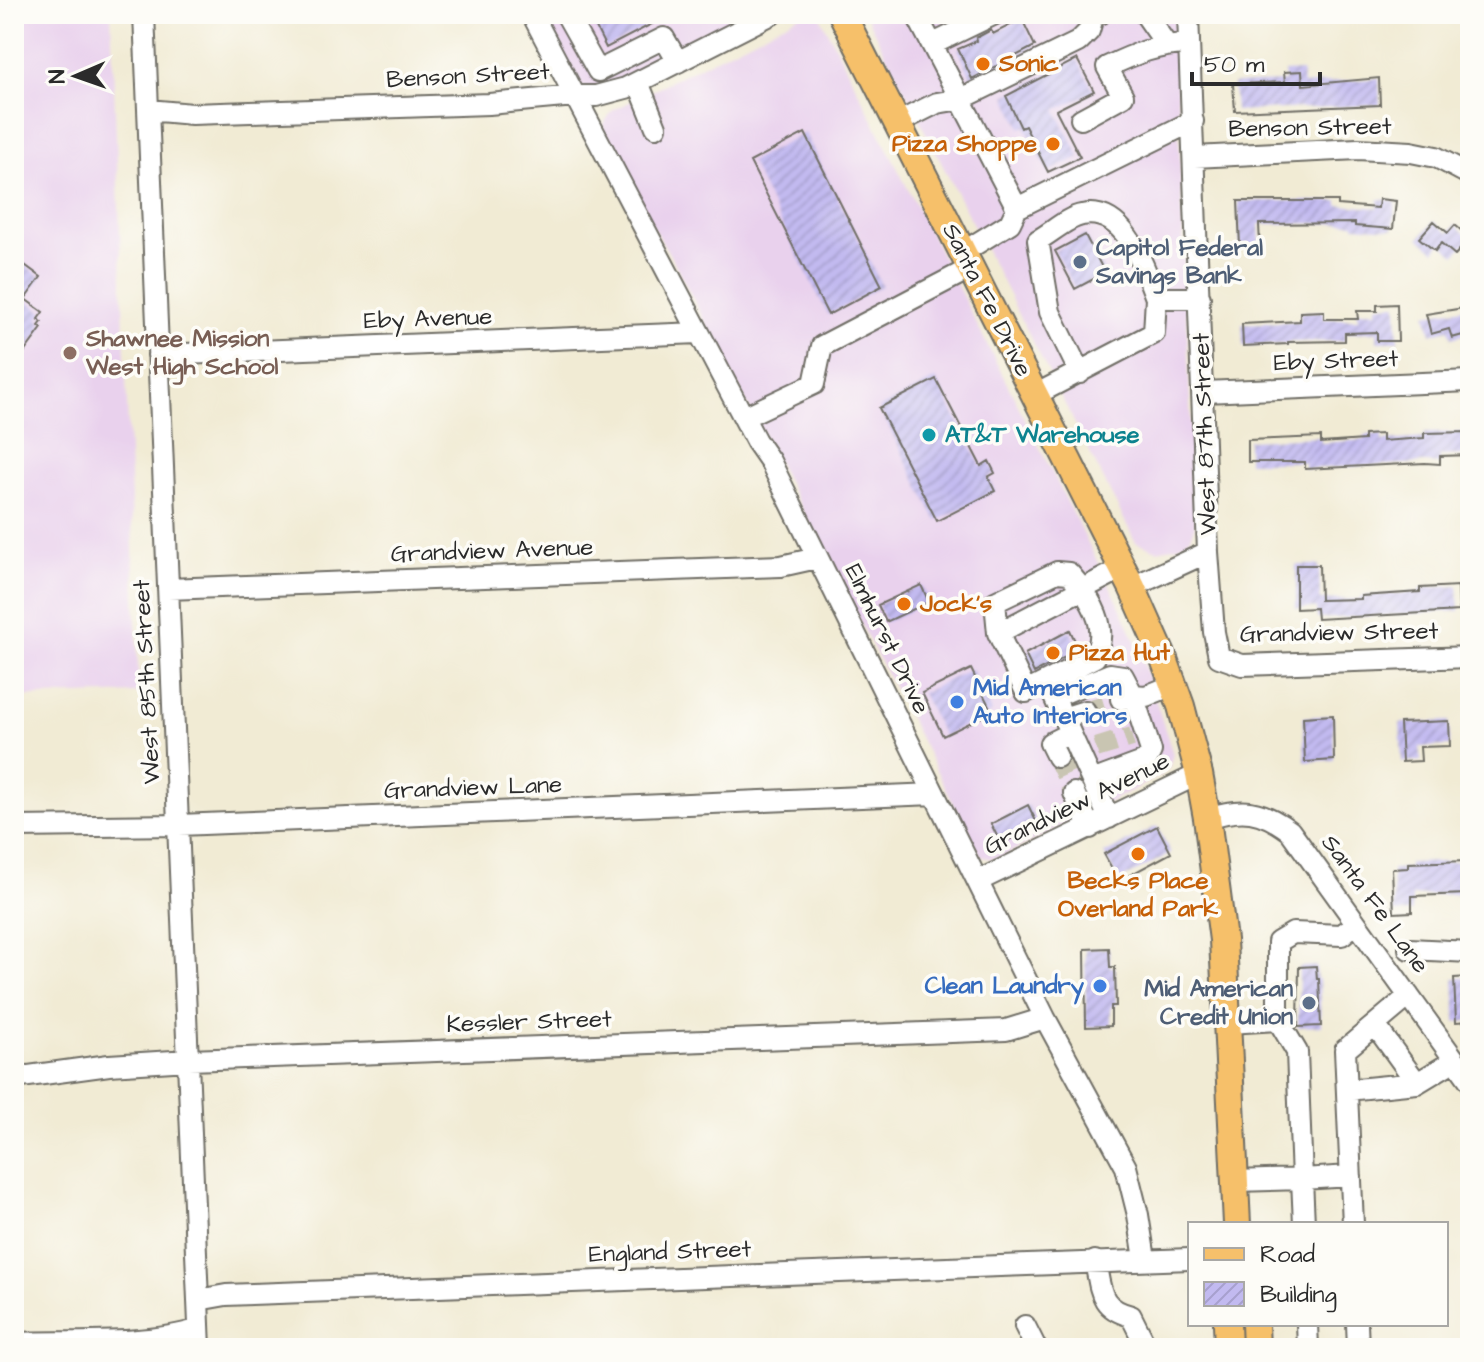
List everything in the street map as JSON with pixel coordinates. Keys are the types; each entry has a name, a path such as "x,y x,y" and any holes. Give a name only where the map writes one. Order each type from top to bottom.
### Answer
{"main road":[{"name":"Santa Fe Drive","path":"842,14 1128,577"},
{"path":"1128,577 1173,685 1199,774 1207,818 1220,901 1237,1222"},
{"path":"1227,1326 1228,1348"},
{"path":"1255,1326 1256,1348"}],"street":[{"name":"West 85th Street","path":"144,14 199,1338"},
{"name":"Elmhurst Drive","path":"532,14 699,333 770,461 1045,1018 1126,1167 1145,1259"},
{"path":"566,14 598,71 664,38 678,62"},
{"name":"Benson Street","path":"148,110 192,114 489,104 596,96 626,88 772,14"},
{"path":"916,14 961,99 1014,216 1038,240 1050,312 1080,373"},
{"path":"933,44 995,14"},
{"path":"1145,14 1166,44"},
{"name":"West 87th Street","path":"998,633 1083,589 1208,552 1188,14"},
{"path":"897,123 937,103 961,99 1078,42 1089,31 1094,15"},
{"path":"1081,119 1123,96 1107,67 1166,44 1189,44"},
{"path":"638,82 656,127"},
{"path":"744,417 814,384 822,346 967,260 1014,216 1193,121"},
{"name":"Benson Street","path":"1194,157 1358,149 1411,152 1436,157 1470,175"},
{"path":"1035,395 1154,333 1156,298 1143,265 1125,233 1103,215 1081,214 1038,240"},
{"path":"1156,298 1200,298"},
{"name":"Eby Avenue","path":"158,355 699,333"},
{"name":"Eby Street","path":"1204,392 1470,381"},
{"name":"Grandview Street","path":"1208,552 1219,657 1242,665 1470,657"},
{"name":"Grandview Avenue","path":"168,589 781,566 817,558"},
{"path":"1057,572 1069,573 1083,589 1095,611 1101,636 1095,657 1026,692 998,633 995,602 1057,572"},
{"path":"1092,781 1146,761 1151,751 1139,736 1123,676 1110,674 1054,697 1067,726 1088,751 1092,781 1109,818"},
{"path":"1127,697 1146,696 1173,685"},
{"path":"1057,757 1050,743 1085,711"},
{"name":"Grandview Avenue","path":"978,881 1199,774"},
{"path":"1074,793 1090,828"},
{"name":"Grandview Lane","path":"14,827 179,825 934,794"},
{"name":"Santa Fe Lane","path":"1207,818 1252,811 1273,818 1290,831 1470,1081"},
{"path":"1304,1222 1297,1052 1278,1020 1278,942 1293,933 1342,935 1356,923"},
{"path":"1409,949 1470,952"},
{"path":"1353,1222 1345,1050 1409,996"},
{"name":"Kessler Street","path":"14,1078 109,1065 189,1060 1006,1030 1045,1018"},
{"path":"1228,1023 1278,1020"},
{"path":"1375,1025 1417,1083"},
{"path":"1347,1090 1417,1083 1455,1060"},
{"path":"1235,1181 1351,1176"},
{"path":"1145,1259 1188,1259"},
{"name":"England Street","path":"198,1300 226,1295 1145,1259"},
{"path":"1095,1261 1103,1298 1112,1310 1131,1316 1147,1348"},
{"path":"1025,1326 1036,1348"},
{"path":"1307,1326 1308,1348"},
{"path":"1357,1326 1358,1348"},
{"path":"14,1343 180,1335 199,1338"}],"shaded area":[{"name":"Shawnee Mission West High School","path":"14,14 111,14 139,693 14,697"},
{"path":"539,14 746,14 599,90 580,87"},
{"path":"817,14 1116,598 1138,646 1173,754 1169,768 1160,776 992,859 979,853 675,264 603,139 603,125 612,111 801,15"},
{"path":"865,14 1174,14 1195,524 1191,537 1178,546 1157,550 1136,542 1133,537"}],"building":[{"path":"604,14 671,14 606,48 592,20"},
{"name":"Sonic","path":"1022,19 1035,46 972,79 958,49 977,41 976,38 991,30 993,34"},
{"path":"1077,59 1094,91 1056,110 1080,157 1048,172 1006,96"},
{"path":"1302,71 1303,85 1379,78 1380,105 1235,111 1233,84 1285,82 1284,72"},
{"path":"805,133 882,286 828,315 750,162"},
{"path":"1379,199 1396,201 1393,229 1355,226 1355,223 1259,224 1260,246 1240,247 1238,201 1338,201 1338,205 1378,208"},
{"path":"1434,221 1448,233 1455,225 1470,238 1455,255 1441,243 1435,251 1419,238"},
{"name":"Capitol Federal Savings Bank","path":"1085,235 1105,273 1075,289 1055,251"},
{"name":"Shawnee Mission West High School","path":"14,257 41,277 25,299 43,312 38,319 42,322 39,326 42,328 14,366"},
{"path":"1397,304 1398,341 1377,341 1377,332 1345,333 1345,341 1243,346 1242,324 1300,321 1300,312 1324,311 1324,319 1358,319 1357,311 1377,311 1377,305"},
{"path":"1464,308 1470,333 1452,338 1449,329 1431,334 1426,314"},
{"name":"AT&T Warehouse","path":"936,379 981,466 989,461 995,473 988,477 995,491 937,521 879,408"},
{"path":"1470,432 1470,455 1440,456 1440,464 1305,469 1305,462 1248,462 1248,440 1321,437 1321,443 1364,440 1364,435 1382,434 1382,441 1424,438 1424,433"},
{"path":"1296,565 1319,565 1320,600 1361,599 1361,596 1420,592 1420,588 1458,586 1459,611 1317,619 1316,608 1296,609"},
{"name":"Jock's","path":"921,585 929,602 886,622 878,605"},
{"name":"Pizza Hut","path":"1070,630 1079,650 1034,673 1025,654"},
{"name":"Mid American Auto Interiors","path":"971,669 992,712 943,736 922,693"},
{"path":"1333,715 1334,760 1305,762 1303,717"},
{"path":"1449,721 1450,746 1420,747 1421,761 1402,762 1400,723"},
{"path":"1028,805 1038,825 1001,844 991,824"},
{"name":"Becks Place Overland Park","path":"1157,826 1171,853 1119,881 1104,854"},
{"path":"1467,861 1468,894 1412,896 1412,912 1394,913 1392,869 1408,868 1408,863"},
{"name":"Clean Laundry","path":"1109,948 1110,967 1115,967 1116,1006 1111,1006 1111,1026 1086,1027 1085,949"},
{"name":"Mid American Credit Union","path":"1316,966 1321,1026 1298,1027 1299,967"},
{"path":"1470,977 1470,1021 1456,1022 1454,978"}],"tunnel":[{"path":"1085,711 1121,700"},
{"path":"1096,748 1132,737"},
{"path":"1057,757 1074,793"}],"place":[{"name":"Sonic","path":"983,64"},
{"name":"Pizza Shoppe","path":"1053,144"},
{"name":"Capitol Federal Savings Bank","path":"1080,262"},
{"name":"Shawnee Mission West High School","path":"70,353"},
{"name":"AT&T Warehouse","path":"929,435"},
{"name":"Jock's","path":"904,604"},
{"name":"Pizza Hut","path":"1053,653"},
{"name":"Mid American Auto Interiors","path":"957,702"},
{"name":"Becks Place Overland Park","path":"1138,854"},
{"name":"Clean Laundry","path":"1100,986"},
{"name":"Mid American Credit Union","path":"1309,1003"}]}
